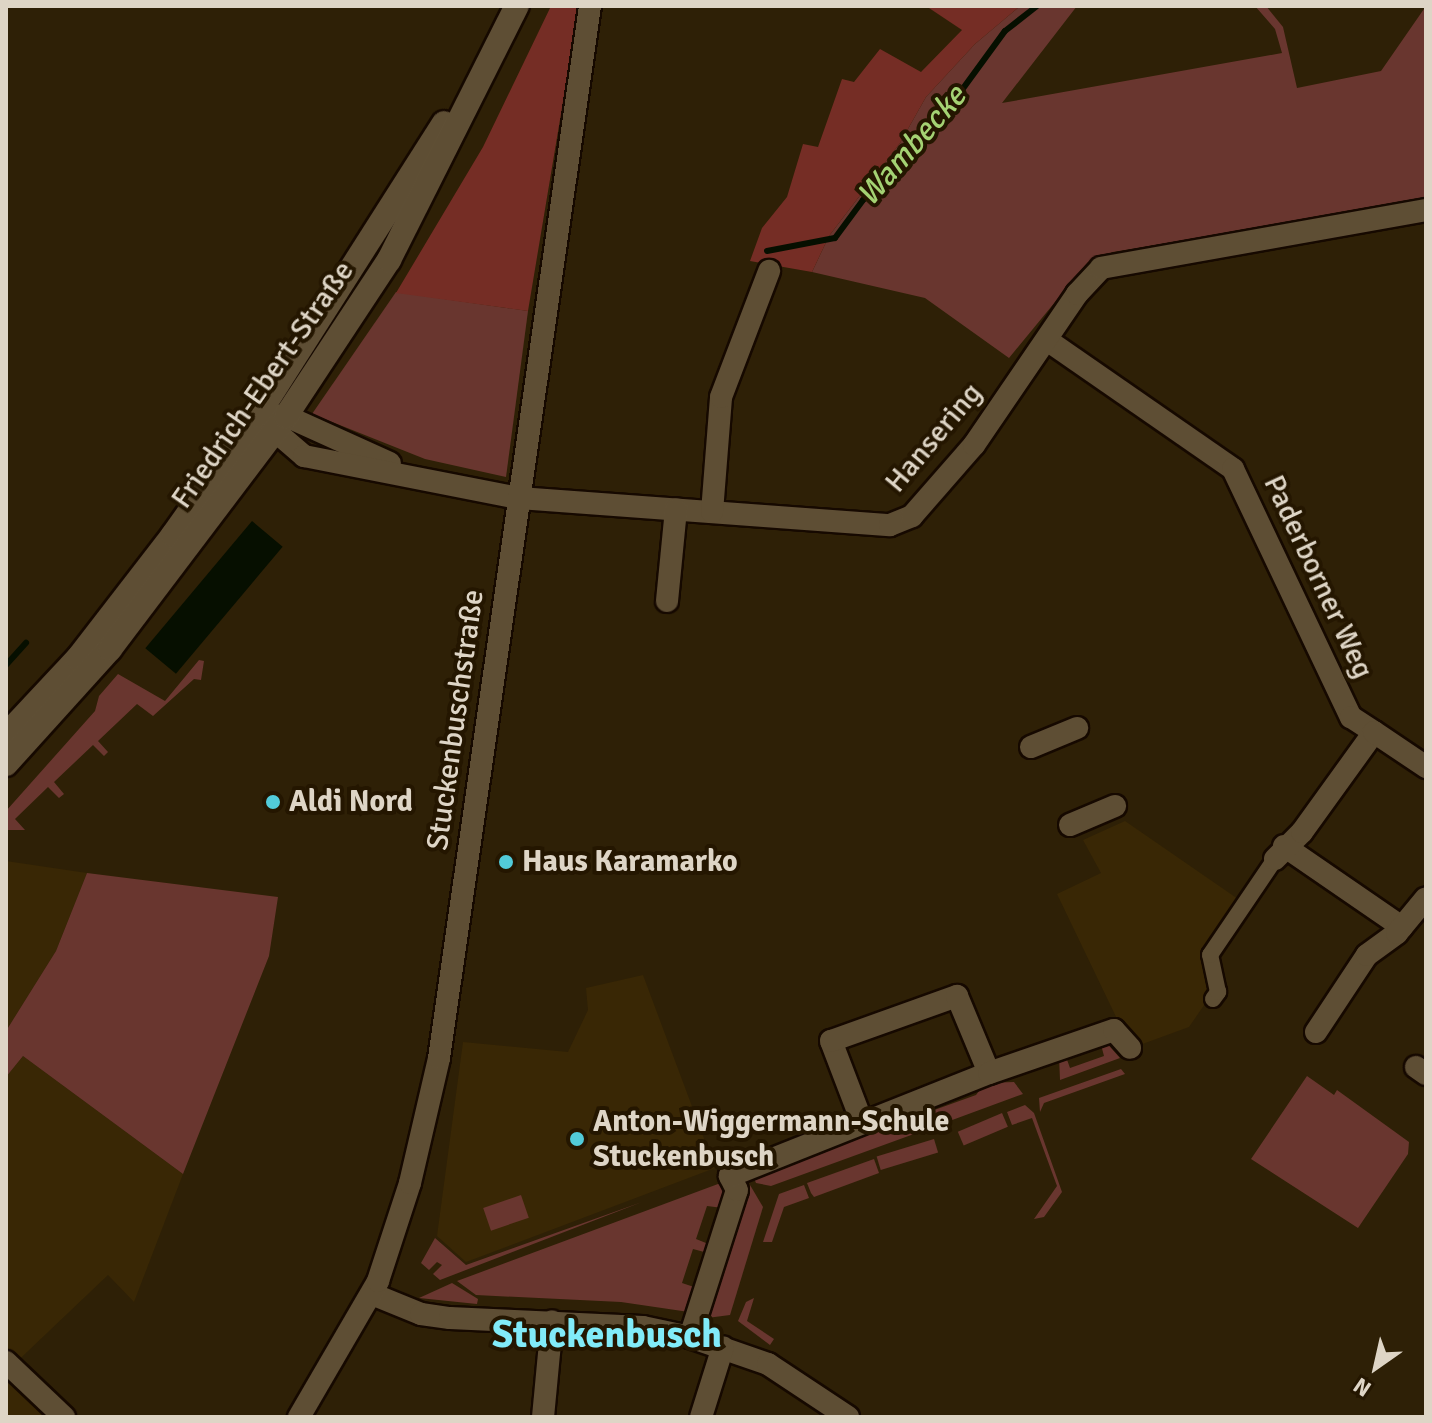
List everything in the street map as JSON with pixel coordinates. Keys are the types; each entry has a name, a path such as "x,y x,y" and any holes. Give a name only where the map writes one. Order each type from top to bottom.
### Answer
{"main road":[{"name":"Friedrich-Ebert-Straße","path":"6,735 78,658 258,415 440,130 502,6"},
{"name":"Friedrich-Ebert-Straße","path":"6,764 110,649 280,425 389,260 517,6"}],"street":[{"name":"Stuckenbuschstraße","path":"299,1417 372,1294 410,1183 439,1058 590,6"},
{"name":"Hansering","path":"258,415 420,476 519,498 863,526 890,525 912,516 974,445 1088,280 1114,262 1426,210"},
{"path":"712,512 721,397 769,271"},
{"name":"Paderborner Weg","path":"1047,340 1233,469 1351,717 1426,767"},
{"path":"667,601 676,509"},
{"path":"1031,747 1077,728"},
{"path":"1213,999 1218,992 1210,955 1279,852 1302,832 1374,732"},
{"path":"1070,825 1115,806"},
{"path":"1279,852 1402,927"},
{"path":"1316,1032 1367,955 1402,927 1426,898"},
{"path":"862,1122 831,1041 957,996 989,1073"},
{"path":"690,1337 737,1190 730,1176 989,1073 1114,1030 1130,1048"},
{"path":"372,1294 450,1318 643,1327 690,1337 768,1364 848,1417"},
{"path":"543,1417 552,1321"},
{"path":"701,1417 723,1347"},
{"path":"6,1362 64,1417"}],"shaded area":[{"path":"551,6 579,6 528,311 396,293 483,147"},
{"path":"926,6 1020,6 975,44 926,97 900,143 829,236 812,272 750,261 762,228 787,197 803,144 818,147 842,79 854,82 880,49 921,72 962,30"},
{"path":"1020,6 1077,6 1002,103 1282,53 1275,29 1255,6 1266,6 1283,27 1297,88 1381,71 1426,6 1426,200 1113,252 1088,262 1009,358 925,298 812,272 829,236 900,143 926,97 975,44"},
{"path":"396,292 528,311 506,477 425,459 312,414"},
{"path":"252,521 283,547 176,674 145,648"},
{"path":"199,660 204,661 201,680 194,679 153,716 137,704 98,741 108,752 104,756 93,745 54,782 64,794 59,798 48,787 15,819 25,830 6,830 6,811 95,711 99,696 118,674 165,701"},
{"path":"1125,821 1238,899 1200,954 1209,998 1189,1027 1137,1046 1119,1023 1057,894 1101,873 1083,840"},
{"path":"6,861 87,873 56,951 6,1031"},
{"path":"87,873 278,897 269,956 183,1174 23,1056 6,1077 6,1031 56,951"},
{"name":"Anton-Wiggermann-Schule Stuckenbusch","path":"643,975 715,1168 466,1262 437,1236 463,1042 568,1052 588,1010 586,988"},
{"path":"1104,1040 1120,1058 1060,1080 1059,1056 1065,1054 1070,1068 1104,1056 1100,1041"},
{"path":"23,1056 183,1174 134,1302 108,1275 6,1372 6,1077"},
{"path":"1121,1069 1125,1074 1044,1103 1040,1112 1039,1098"},
{"path":"1307,1076 1334,1095 1337,1090 1409,1142 1408,1154 1358,1228 1251,1159"},
{"path":"1014,1082 1023,1094 917,1133 912,1118 976,1095 985,1083"},
{"path":"1025,1105 1034,1113 1062,1192 1044,1217 1034,1219 1057,1186 1032,1118 1012,1125 1007,1112"},
{"path":"1002,1113 1008,1127 964,1146 958,1132"},
{"path":"909,1120 914,1134 771,1186 756,1183 753,1176 858,1138 865,1127 874,1132"},
{"path":"934,1139 938,1152 881,1170 877,1157"},
{"path":"874,1159 879,1173 814,1197 811,1193 807,1183"},
{"path":"718,1184 726,1185 723,1208 707,1206 696,1239 711,1245 708,1253 693,1249 682,1283 697,1288 689,1312 621,1302 476,1295 457,1281"},
{"path":"750,1185 763,1207 730,1315 707,1318"},
{"path":"804,1185 809,1198 784,1207 772,1242 763,1242 779,1194"},
{"path":"521,1195 529,1218 491,1231 483,1208"},
{"path":"642,1202 440,1280 433,1274 442,1265 437,1262 429,1270 421,1263 435,1238 466,1265"},
{"path":"452,1283 478,1299 477,1304 419,1298"},
{"path":"754,1298 747,1321 774,1339 770,1345 738,1321 746,1302"},
{"path":"6,1380 45,1417 6,1417"}],"waterway":[{"name":"Wambecke","path":"767,251 835,238 863,200 891,178 940,120 1005,31 1037,6"},
{"name":"Wambecke","path":"6,665 26,643"}],"place":[{"name":"Aldi Nord","path":"273,802"},
{"name":"Haus Karamarko","path":"506,862"},
{"name":"Anton-Wiggermann-Schule Stuckenbusch","path":"577,1139"}],"district":[{"name":"Stuckenbusch","path":"607,1335"}]}
